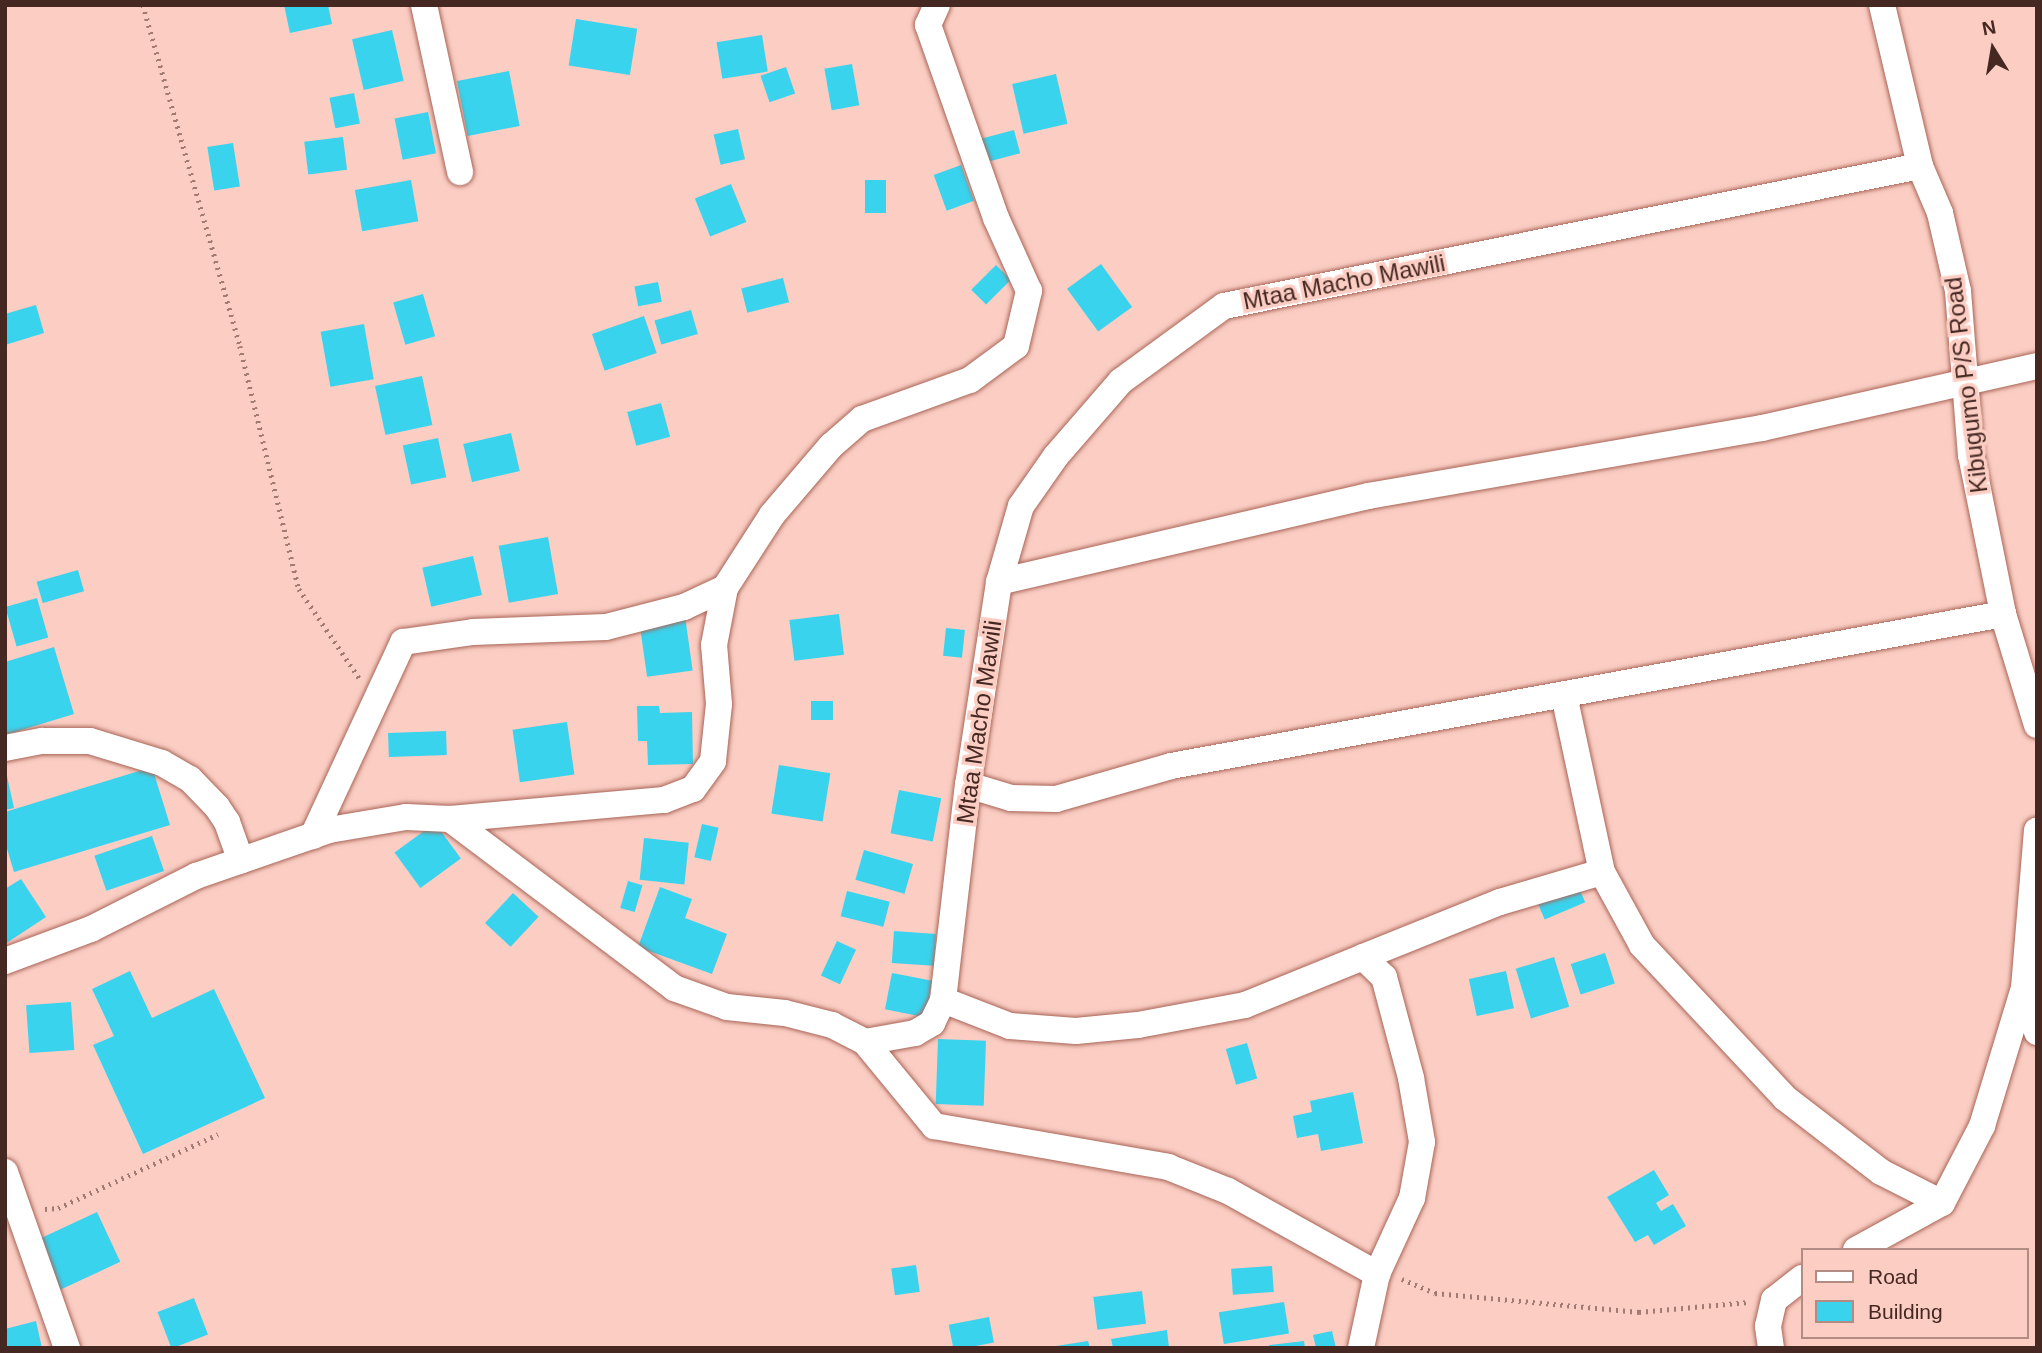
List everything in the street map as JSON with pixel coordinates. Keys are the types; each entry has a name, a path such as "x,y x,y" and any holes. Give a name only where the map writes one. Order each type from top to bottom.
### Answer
{"street":[{"path":"424,5 460,172"},
{"path":"5,961 91,929 184,882 313,836 385,820 450,819 664,800 693,789 713,761 719,704 714,645 725,588 772,516 831,446 862,419 970,380 1016,346 1029,291 996,218 928,25 937,5"},
{"name":"Kibugumo P/S Road","path":"1882,5 1920,166 1940,213 1958,291 1971,455 2003,614 2036,714"},
{"name":"Mtaa Macho Mawili","path":"864,1042 915,1033 932,1023 943,1000 968,785 999,582 1021,506 1056,456 1121,381 1224,306 1920,166"},
{"path":"999,582 1368,496 1691,442 1966,385 2037,366"},
{"path":"313,836 396,651 416,637 606,627 684,607 725,588"},
{"path":"968,785 1011,798 1056,799 1171,766 2003,614"},
{"path":"1564,695 1602,872 1642,945 1785,1098 1881,1172 1942,1203"},
{"path":"5,748 41,741 90,741 162,763 190,779 228,821 241,861"},
{"path":"450,819 674,988 727,1007 785,1013 832,1025 864,1042 934,1126 1168,1167 1228,1191 1382,1267"},
{"path":"1861,1248 1888,1237 1942,1203 1982,1126 2024,988 2037,831"},
{"path":"943,1000 1010,1027 1076,1031 1138,1025 1245,1005 1500,902 1602,872"},
{"path":"1361,1348 1382,1267 1412,1198 1422,1142 1411,1078 1384,978 1363,957"},
{"path":"2024,988 2037,1032"},
{"path":"5,1172 66,1348"},
{"path":"1771,1348 1768,1326 1774,1300 1800,1280"}],"path":[{"path":"143,5 240,346 299,589 375,701"},
{"path":"20,1212 58,1208 218,1134"},
{"path":"1382,1267 1405,1284 1435,1293 1511,1303 1639,1312 1774,1300"}],"building":[{"path":"284,5 328,5 332,24 290,33"},
{"path":"576,19 637,29 630,75 569,65"},
{"path":"392,30 404,81 364,90 352,39"},
{"path":"762,35 768,72 722,79 717,42"},
{"path":"852,64 859,105 832,110 824,69"},
{"path":"786,67 795,93 770,102 760,76"},
{"path":"509,71 520,126 468,136 457,81"},
{"path":"1056,74 1067,124 1024,134 1012,84"},
{"path":"354,93 360,123 335,128 329,98"},
{"path":"428,112 436,153 403,160 395,118"},
{"path":"738,129 745,159 721,165 714,135"},
{"path":"1014,130 1020,153 980,164 973,141"},
{"path":"343,137 347,170 308,175 304,142"},
{"path":"233,143 240,186 214,191 207,147"},
{"path":"961,165 974,201 947,211 934,175"},
{"path":"411,180 418,221 362,231 355,190"},
{"path":"865,180 886,180 886,213 865,213"},
{"path":"731,184 746,222 710,237 695,199"},
{"path":"1101,264 1132,307 1098,332 1067,289"},
{"path":"996,265 1011,280 986,305 971,290"},
{"path":"783,278 789,302 747,313 741,288"},
{"path":"658,282 662,302 638,306 634,287"},
{"path":"423,294 435,336 405,345 393,303"},
{"path":"36,305 44,333 5,345 5,314"},
{"path":"691,310 698,334 661,345 654,320"},
{"path":"644,316 657,353 605,371 592,334"},
{"path":"364,324 374,379 330,387 321,332"},
{"path":"422,376 432,425 385,435 375,386"},
{"path":"661,403 670,437 636,446 627,412"},
{"path":"511,433 520,471 472,482 463,444"},
{"path":"438,438 446,477 411,485 403,445"},
{"path":"548,537 558,594 509,603 499,546"},
{"path":"473,556 482,595 431,607 422,568"},
{"path":"78,570 84,591 43,603 37,582"},
{"path":"37,598 48,637 17,647 5,607"},
{"path":"839,614 844,655 794,661 789,620"},
{"path":"685,616 693,670 647,677 639,622"},
{"path":"946,628 965,630 962,658 943,656"},
{"path":"54,647 74,714 5,735 5,662"},
{"path":"811,701 833,701 833,720 811,720"},
{"path":"637,706 659,706 660,713 692,712 693,764 648,765 647,741 638,741"},
{"path":"567,722 574,774 520,782 513,730"},
{"path":"446,731 447,755 389,757 388,733"},
{"path":"779,765 830,773 823,822 771,813"},
{"path":"5,767 14,808 5,810"},
{"path":"152,767 170,825 14,872 5,842 5,812"},
{"path":"899,790 941,798 933,841 891,833"},
{"path":"435,823 461,859 420,888 395,852"},
{"path":"702,824 719,828 711,861 694,857"},
{"path":"152,836 164,871 106,891 94,856"},
{"path":"644,838 689,843 684,884 640,880"},
{"path":"864,850 913,864 904,894 855,880"},
{"path":"21,879 46,917 5,944 5,889"},
{"path":"628,881 642,885 635,912 620,908"},
{"path":"1577,883 1585,902 1545,920 1536,900"},
{"path":"660,887 692,899 685,918 727,934 712,974 638,947"},
{"path":"847,891 890,902 883,927 841,916"},
{"path":"513,893 539,917 511,947 485,923"},
{"path":"894,931 936,934 934,966 892,963"},
{"path":"837,941 856,950 840,984 821,975"},
{"path":"1605,953 1615,983 1581,995 1571,964"},
{"path":"1554,957 1569,1007 1531,1018 1516,969"},
{"path":"130,971 152,1018 214,989 265,1098 143,1154 93,1045 114,1036 92,989"},
{"path":"1506,971 1514,1008 1477,1016 1469,979"},
{"path":"892,973 932,981 925,1017 885,1009"},
{"path":"71,1002 74,1050 29,1053 26,1005"},
{"path":"938,1039 986,1041 984,1106 936,1104"},
{"path":"1247,1043 1257,1079 1236,1085 1226,1049"},
{"path":"1353,1092 1363,1143 1321,1151 1318,1134 1297,1138 1293,1116 1312,1112 1310,1101"},
{"path":"1654,1170 1669,1195 1656,1203 1661,1211 1673,1204 1686,1226 1654,1245 1648,1235 1635,1242 1607,1197"},
{"path":"97,1212 120,1262 59,1291 35,1241"},
{"path":"916,1265 920,1292 895,1295 891,1268"},
{"path":"1272,1266 1274,1292 1233,1295 1231,1269"},
{"path":"1142,1291 1146,1324 1097,1330 1093,1297"},
{"path":"194,1298 208,1334 171,1348 158,1312"},
{"path":"1284,1302 1289,1334 1224,1344 1219,1312"},
{"path":"989,1317 994,1343 953,1348 949,1325"},
{"path":"36,1321 42,1348 5,1348 5,1329"},
{"path":"1167,1330 1169,1348 1113,1348 1111,1339"},
{"path":"1332,1331 1336,1348 1316,1348 1313,1335"},
{"path":"1088,1341 1090,1348 1056,1348 1056,1346"},
{"path":"1304,1341 1305,1348 1269,1348 1269,1345"}]}
